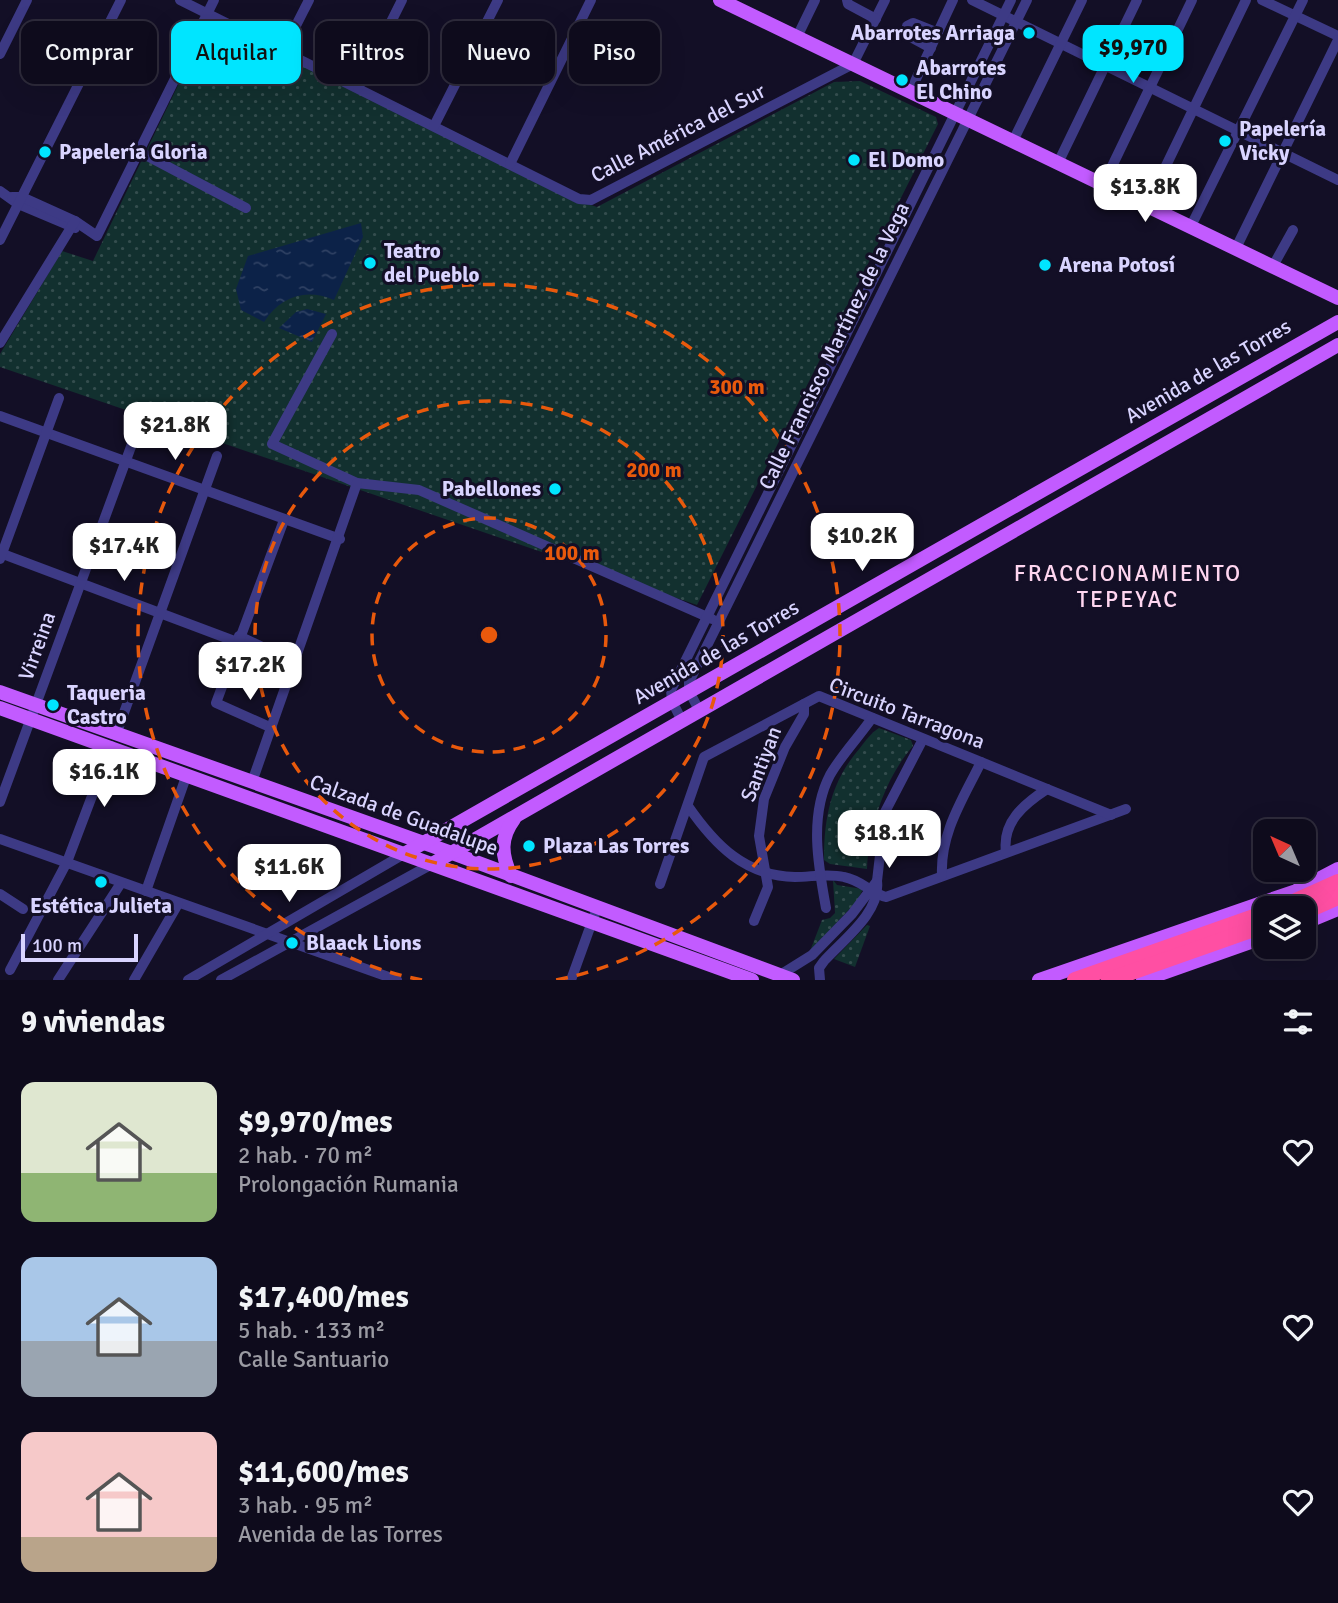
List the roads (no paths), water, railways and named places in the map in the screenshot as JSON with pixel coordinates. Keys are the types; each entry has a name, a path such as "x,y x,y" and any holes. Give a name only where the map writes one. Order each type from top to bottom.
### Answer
{"highway":[{"path":"1307,896 1338,882"},
{"path":"1316,907 1338,897"},
{"path":"1075,980 1253,917"},
{"path":"1109,980 1253,929"}],"main road":[{"path":"720,0 738,4 797,37 1338,298"},
{"name":"Avenida de las Torres","path":"404,854 1338,322"},
{"name":"Avenida de las Torres","path":"432,864 1338,345"},
{"path":"771,645 781,664"},
{"name":"Calzada de Guadalupe","path":"0,692 34,713"},
{"name":"Calzada de Guadalupe","path":"0,708 34,713 252,782 349,825 404,854 752,980"},
{"name":"Calzada de Guadalupe","path":"114,739 187,774 349,825 452,853 787,978"},
{"path":"533,780 543,801"},
{"path":"511,876 502,856 505,832 516,816"},
{"path":"1039,980 1296,891 1338,869"},
{"path":"1316,918 1338,909"},
{"path":"1143,980 1166,975 1253,942"}],"street":[{"path":"0,54 27,0"},
{"path":"0,240 17,199 121,0"},
{"name":"Calle América del Sur","path":"180,0 222,21"},
{"path":"0,191 97,236 214,0"},
{"path":"298,21 309,0"},
{"path":"358,88 402,0"},
{"path":"434,126 498,0"},
{"path":"510,164 591,0"},
{"path":"797,37 815,0"},
{"path":"847,0 848,4 876,19"},
{"path":"853,64 884,3 871,0"},
{"path":"910,92 953,0"},
{"path":"972,0 1338,180"},
{"name":"Calle Francisco Martínez de la Vega","path":"689,691 689,682 961,116 1011,0"},
{"name":"Calle Francisco Martínez de la Vega","path":"672,701 671,690 707,616 961,116 1027,0"},
{"path":"1013,141 1083,0"},
{"path":"1058,163 1137,0"},
{"path":"1103,184 1192,0"},
{"path":"1147,205 1246,0"},
{"path":"1236,248 1338,38 1262,0"},
{"path":"1191,226 1303,0"},
{"path":"931,48 906,34 907,26 914,23 938,33"},
{"name":"Calle América del Sur","path":"301,60 579,199 591,200 853,64"},
{"path":"140,152 246,208"},
{"path":"0,343 76,225"},
{"path":"1273,266 1293,230"},
{"path":"332,334 272,444 357,483 419,490 719,622"},
{"path":"59,397 1,556 238,639 296,663"},
{"path":"0,416 340,538"},
{"name":"Virreina","path":"0,802 139,425"},
{"path":"10,970 67,862 217,456"},
{"path":"252,782 340,538 357,483"},
{"path":"272,728 216,703 284,520"},
{"path":"689,691 699,710"},
{"name":"Circuito Tarragona","path":"660,884 705,757 818,696 1111,815"},
{"path":"672,701 682,721"},
{"name":"Santiyan","path":"754,921 768,887 759,836 764,799 785,747 804,714 804,704"},
{"path":"826,908 817,834 822,795 838,763 872,718"},
{"path":"820,980 819,968 867,904 875,887 885,812 923,738"},
{"path":"942,875 943,851 951,824 981,762"},
{"path":"146,891 187,774"},
{"path":"1006,852 1004,840 1014,817 1048,789"},
{"path":"688,806 728,854 767,874 840,876 875,887 892,897 942,875 1126,809"},
{"path":"0,839 397,980"},
{"name":"Avenida de las Torres","path":"188,980 404,854"},
{"name":"Avenida de las Torres","path":"221,980 432,864"},
{"path":"58,980 121,883"},
{"path":"0,894 23,909"},
{"path":"134,980 178,904"},
{"path":"571,980 597,908"},
{"path":"787,978 850,924"}],"water":[{"path":"361,223 363,237 334,300 314,295 295,297 278,306 264,322 241,310 236,289 248,256"},
{"path":"307,309 326,314 312,342 279,328 296,312"}],"place":[{"name":"Abarrotes Arriaga","path":"1029,33"},
{"name":"Abarrotes El Chino","path":"902,80"},
{"name":"Papelería Vicky","path":"1225,141"},
{"name":"Papelería Gloria","path":"45,152"},
{"name":"El Domo","path":"854,160"},
{"name":"Teatro del Pueblo","path":"370,263"},
{"name":"Arena Potosí","path":"1045,265"},
{"name":"Pabellones","path":"555,489"},
{"name":"Taqueria Castro","path":"53,705"},
{"name":"Plaza Las Torres","path":"529,846"},
{"name":"Estética Julieta","path":"101,882"},
{"name":"Blaack Lions","path":"292,943"}],"district":[{"name":"FRACCIONAMIENTO TEPEYAC","path":"1128,586"}]}
